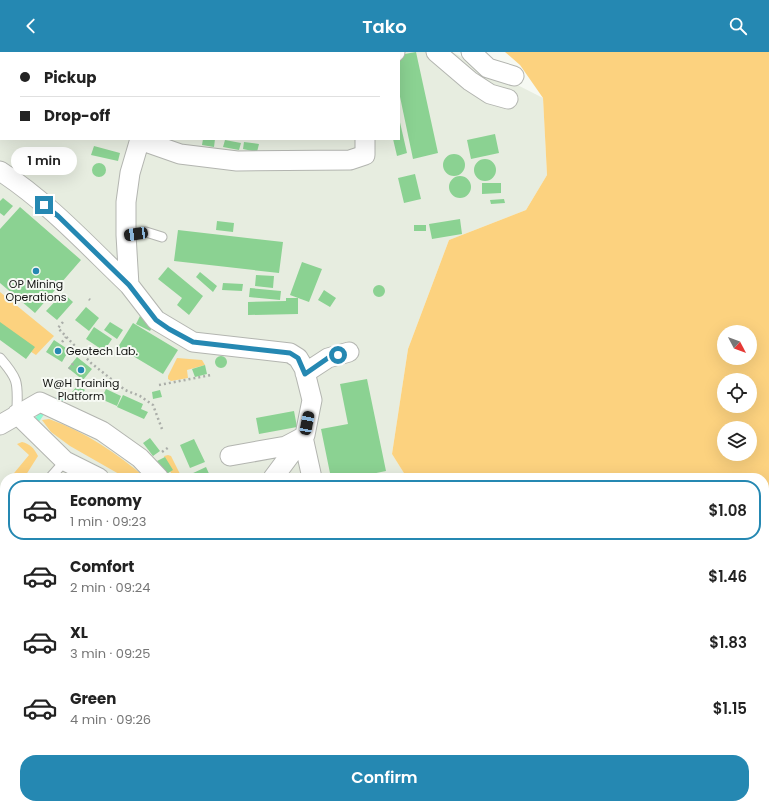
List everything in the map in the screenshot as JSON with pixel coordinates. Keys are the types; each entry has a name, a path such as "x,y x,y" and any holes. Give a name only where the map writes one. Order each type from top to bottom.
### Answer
{"street":[{"path":"436,52 446,52"},
{"path":"436,52 459,72 490,94 508,99"},
{"path":"459,72 464,52 488,68 514,76"},
{"path":"129,285 126,202 130,173 140,140"},
{"path":"143,140 180,154 237,161 350,160 365,155 365,140"},
{"path":"6,174 58,216 129,285 156,320 193,342 290,353 298,358 305,374 312,400 305,435 277,473"},
{"path":"305,374 328,358 349,352"},
{"path":"0,424 40,402 102,431 140,458 154,473"},
{"path":"17,414 65,461 89,473"},
{"path":"230,456 286,446 303,438"},
{"path":"303,438 311,473"}],"lane":[{"path":"126,235 146,232 162,237"},
{"path":"0,358 13,373 18,385 17,414"},
{"path":"54,473 65,461"}],"path":[{"path":"62,322 58,328 91,363 125,390 140,396 153,405 162,429"},
{"path":"62,342 66,337"},
{"path":"69,369 75,361"},
{"path":"159,385 211,375"},
{"path":"162,452 169,447"}],"shaded area":[{"path":"400,52 452,52 543,98 547,175 526,210 449,240 408,349 392,454 404,473 0,473 0,140 400,140"},
{"path":"505,52 769,52 769,473 404,473 392,454 408,349 449,240 526,210 547,175 543,98 520,65"},
{"path":"0,292 54,336 36,355 0,332"},
{"path":"177,358 202,360 205,365 187,370 188,378 171,381 168,379 168,376"},
{"path":"49,419 76,430 100,444 140,473 117,473 70,446 51,432 42,420"},
{"path":"22,442 27,444 32,447 38,456 27,473 14,473 29,455 17,444"},
{"path":"164,456 171,456 180,473 171,473"}],"building":[{"path":"416,52 438,153 413,159 400,97 400,55"},
{"path":"400,122 407,153 397,156 393,140 400,140"},
{"path":"495,134 499,153 471,159 467,140"},
{"path":"203,140 215,140 214,147 202,145"},
{"path":"225,140 241,143 239,150 223,147"},
{"path":"244,142 259,144 257,152 243,149"},
{"path":"94,146 120,153 118,161 91,155"},
{"path":"454,154 462,157 465,165 462,173 454,176 446,173 443,165 446,157"},
{"path":"485,159 493,162 496,170 493,178 485,181 477,178 474,170 477,162"},
{"path":"99,163 104,165 106,170 104,175 99,177 94,175 92,170 94,165"},
{"path":"415,174 421,199 404,203 398,178"},
{"path":"460,176 468,179 471,187 468,195 460,198 452,195 449,187 452,179"},
{"path":"482,183 501,183 501,193 482,194"},
{"path":"3,198 13,206 4,216 0,213 0,201"},
{"path":"504,199 505,203 491,204 490,200"},
{"name":"OP Mining Operations","path":"20,207 81,260 35,313 0,283 0,229"},
{"path":"460,219 462,234 432,239 429,224"},
{"path":"217,221 234,223 233,232 216,230"},
{"path":"414,225 426,225 426,231 414,231"},
{"path":"178,230 283,242 279,273 174,261"},
{"path":"302,262 322,269 309,302 290,295"},
{"path":"168,267 203,296 189,315 177,305 182,298 158,279"},
{"path":"200,272 217,286 213,292 196,277"},
{"path":"256,275 274,276 273,288 255,286"},
{"path":"223,283 243,284 242,291 222,290"},
{"path":"379,285 383,287 385,291 383,295 379,297 375,295 373,291 375,287"},
{"path":"250,288 281,291 280,300 249,297"},
{"path":"324,290 336,298 330,307 318,300"},
{"path":"63,293 73,302 57,320 46,311"},
{"path":"286,298 298,298 298,314 248,315 248,302 286,301"},
{"path":"86,307 99,318 89,331 75,320"},
{"path":"140,316 154,324 150,331 136,324"},
{"path":"0,322 35,347 26,359 0,340"},
{"path":"110,322 123,330 117,339 104,330"},
{"path":"133,323 178,350 163,374 118,347"},
{"path":"94,327 112,339 104,351 86,339"},
{"name":"Geotech Lab.","path":"54,340 69,350 62,362 46,352"},
{"path":"219,356 223,356 227,362 223,368 219,368 215,364 215,360"},
{"name":"W@H Training Platform","path":"77,357 92,369 83,380 68,368"},
{"path":"205,365 207,374 195,377 192,369"},
{"path":"367,379 386,471 376,473 330,473 321,429 348,424 340,384"},
{"path":"78,385 85,390 79,397 72,392"},
{"path":"106,389 121,396 117,406 101,399"},
{"path":"160,390 162,397 153,399 152,392"},
{"path":"123,395 143,404 141,409 148,412 144,419 117,407"},
{"path":"294,411 297,427 259,434 256,418"},
{"path":"150,438 160,451 153,456 143,443"},
{"path":"194,439 205,462 190,468 180,445"},
{"path":"165,457 173,470 168,473 164,473 157,461"},
{"path":"206,467 209,473 193,473"}],"waterway":[{"path":"56,401 63,398"},
{"path":"37,420 42,413"}],"place":[{"name":"OP Mining Operations","path":"36,271"},
{"name":"Geotech Lab.","path":"58,351"},
{"name":"W@H Training Platform","path":"81,370"}],"route":[{"path":"44,205 58,216 129,285 156,320 193,342 290,353 298,358 304,368 305,374 328,358 338,355"}]}
